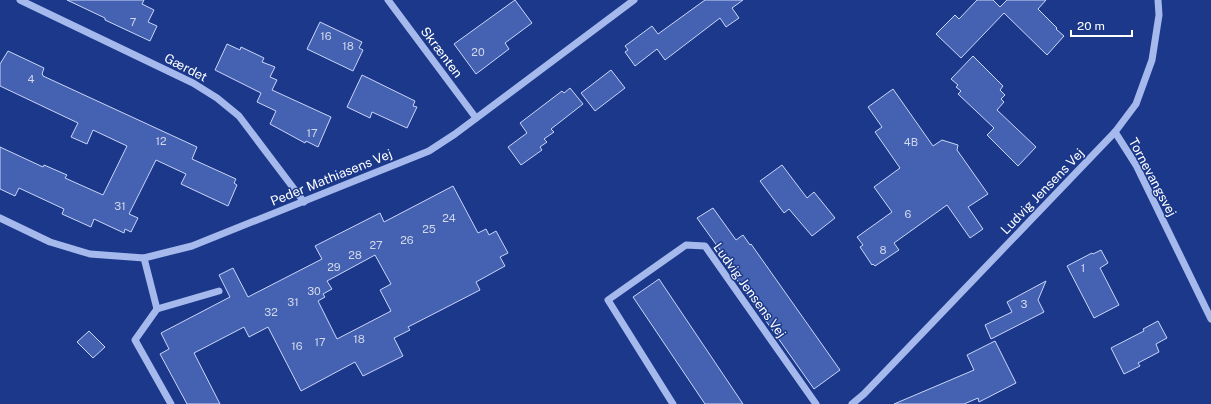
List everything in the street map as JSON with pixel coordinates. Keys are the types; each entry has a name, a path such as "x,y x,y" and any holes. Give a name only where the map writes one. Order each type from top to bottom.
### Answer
{"street":[{"name":"Gærdet","path":"20,0 193,83 217,98 239,116 304,202"},
{"name":"Skrænten","path":"388,0 476,118"},
{"name":"Peder Mathiasens Vej","path":"0,218 50,242 90,254 144,258 192,246 429,151 455,134 634,0"},
{"name":"Tornevangsvej","path":"1158,0 1159,15 1152,60 1136,104 1115,132 1136,165 1211,319"},
{"name":"Ludvig Jensens Vej","path":"852,404 1115,132"},
{"name":"Ludvig Jensens Vej","path":"673,404 608,300 686,245 705,246 816,404"},
{"path":"144,258 157,309"},
{"path":"171,404 135,340 157,309 219,291"}],"building":[{"path":"67,0 144,0 142,4 154,10 148,22 157,26 150,41"},
{"path":"515,0 532,23 505,43 509,49 476,74 454,44"},
{"path":"705,0 743,0 732,8 739,18 726,27 720,18 665,60 657,49 635,66 625,52 628,50 625,46 652,26 658,34"},
{"path":"977,0 993,0 1000,7 1007,0 1046,0 1038,9 1064,36 1047,55 1004,13 961,58 936,34 955,15 959,19"},
{"path":"320,22 362,42 359,48 363,50 353,71 307,49"},
{"path":"227,44 240,50 241,47 264,58 262,62 275,67 270,77 277,80 272,90 331,117 318,147 306,141 305,143 270,124 276,111 257,102 261,93 215,70"},
{"path":"8,51 44,68 42,74 43,76 197,147 192,159 236,179 234,183 237,185 228,206 181,184 186,174 156,160 129,214 138,218 131,232 125,229 124,233 94,219 91,227 62,214 64,209 19,188 15,196 0,189 0,147 43,167 44,165 67,175 65,178 103,195 127,146 93,130 87,144 71,137 78,123 0,86 0,64"},
{"path":"973,56 1003,86 1000,90 1005,95 1001,99 1004,102 997,110 1036,147 1018,166 987,135 994,128 958,94 961,91 956,87 958,85 951,79"},
{"path":"611,70 625,88 595,111 581,93"},
{"path":"362,75 415,101 413,106 417,107 407,128 372,112 370,118 347,107"},
{"path":"570,88 583,104 551,129 554,132 544,139 547,142 540,147 542,150 521,165 508,147 527,133 520,123 562,91 564,93"},
{"path":"893,89 933,146 942,140 958,145 957,150 988,194 968,207 983,229 970,238 947,205 894,243 899,250 875,266 873,264 872,265 860,247 863,245 857,237 892,212 874,187 900,168 875,132 882,127 868,107"},
{"path":"782,165 807,198 814,192 835,218 812,236 789,209 784,213 760,181"},
{"path":"453,186 478,233 486,229 489,235 496,231 508,253 500,257 505,266 476,282 480,290 408,327 410,330 394,338 403,356 363,376 355,362 301,391 268,327 249,337 244,327 194,353 220,404 187,404 160,354 169,349 161,333 230,297 219,275 233,268 248,297 322,259 315,246 380,213 384,222","holes":["375,255 391,284 380,290 391,311 337,339 318,301 325,297 323,294 332,289 327,281"]},
{"path":"713,208 736,240 743,235 750,245 751,244 840,370 814,389 725,263 728,261 697,218"},
{"path":"1101,250 1108,263 1100,268 1119,305 1094,318 1067,266"},
{"path":"659,279 743,404 705,404 633,297"},
{"path":"1046,281 1038,300 1044,312 991,339 985,325 1012,312 1007,302"},
{"path":"1158,321 1167,338 1156,344 1159,352 1138,363 1140,366 1124,374 1111,348 1144,331 1143,329"},
{"path":"89,331 105,347 93,358 77,342"},
{"path":"995,341 1016,383 979,402 978,398 964,404 894,404 974,370 967,355"}]}
